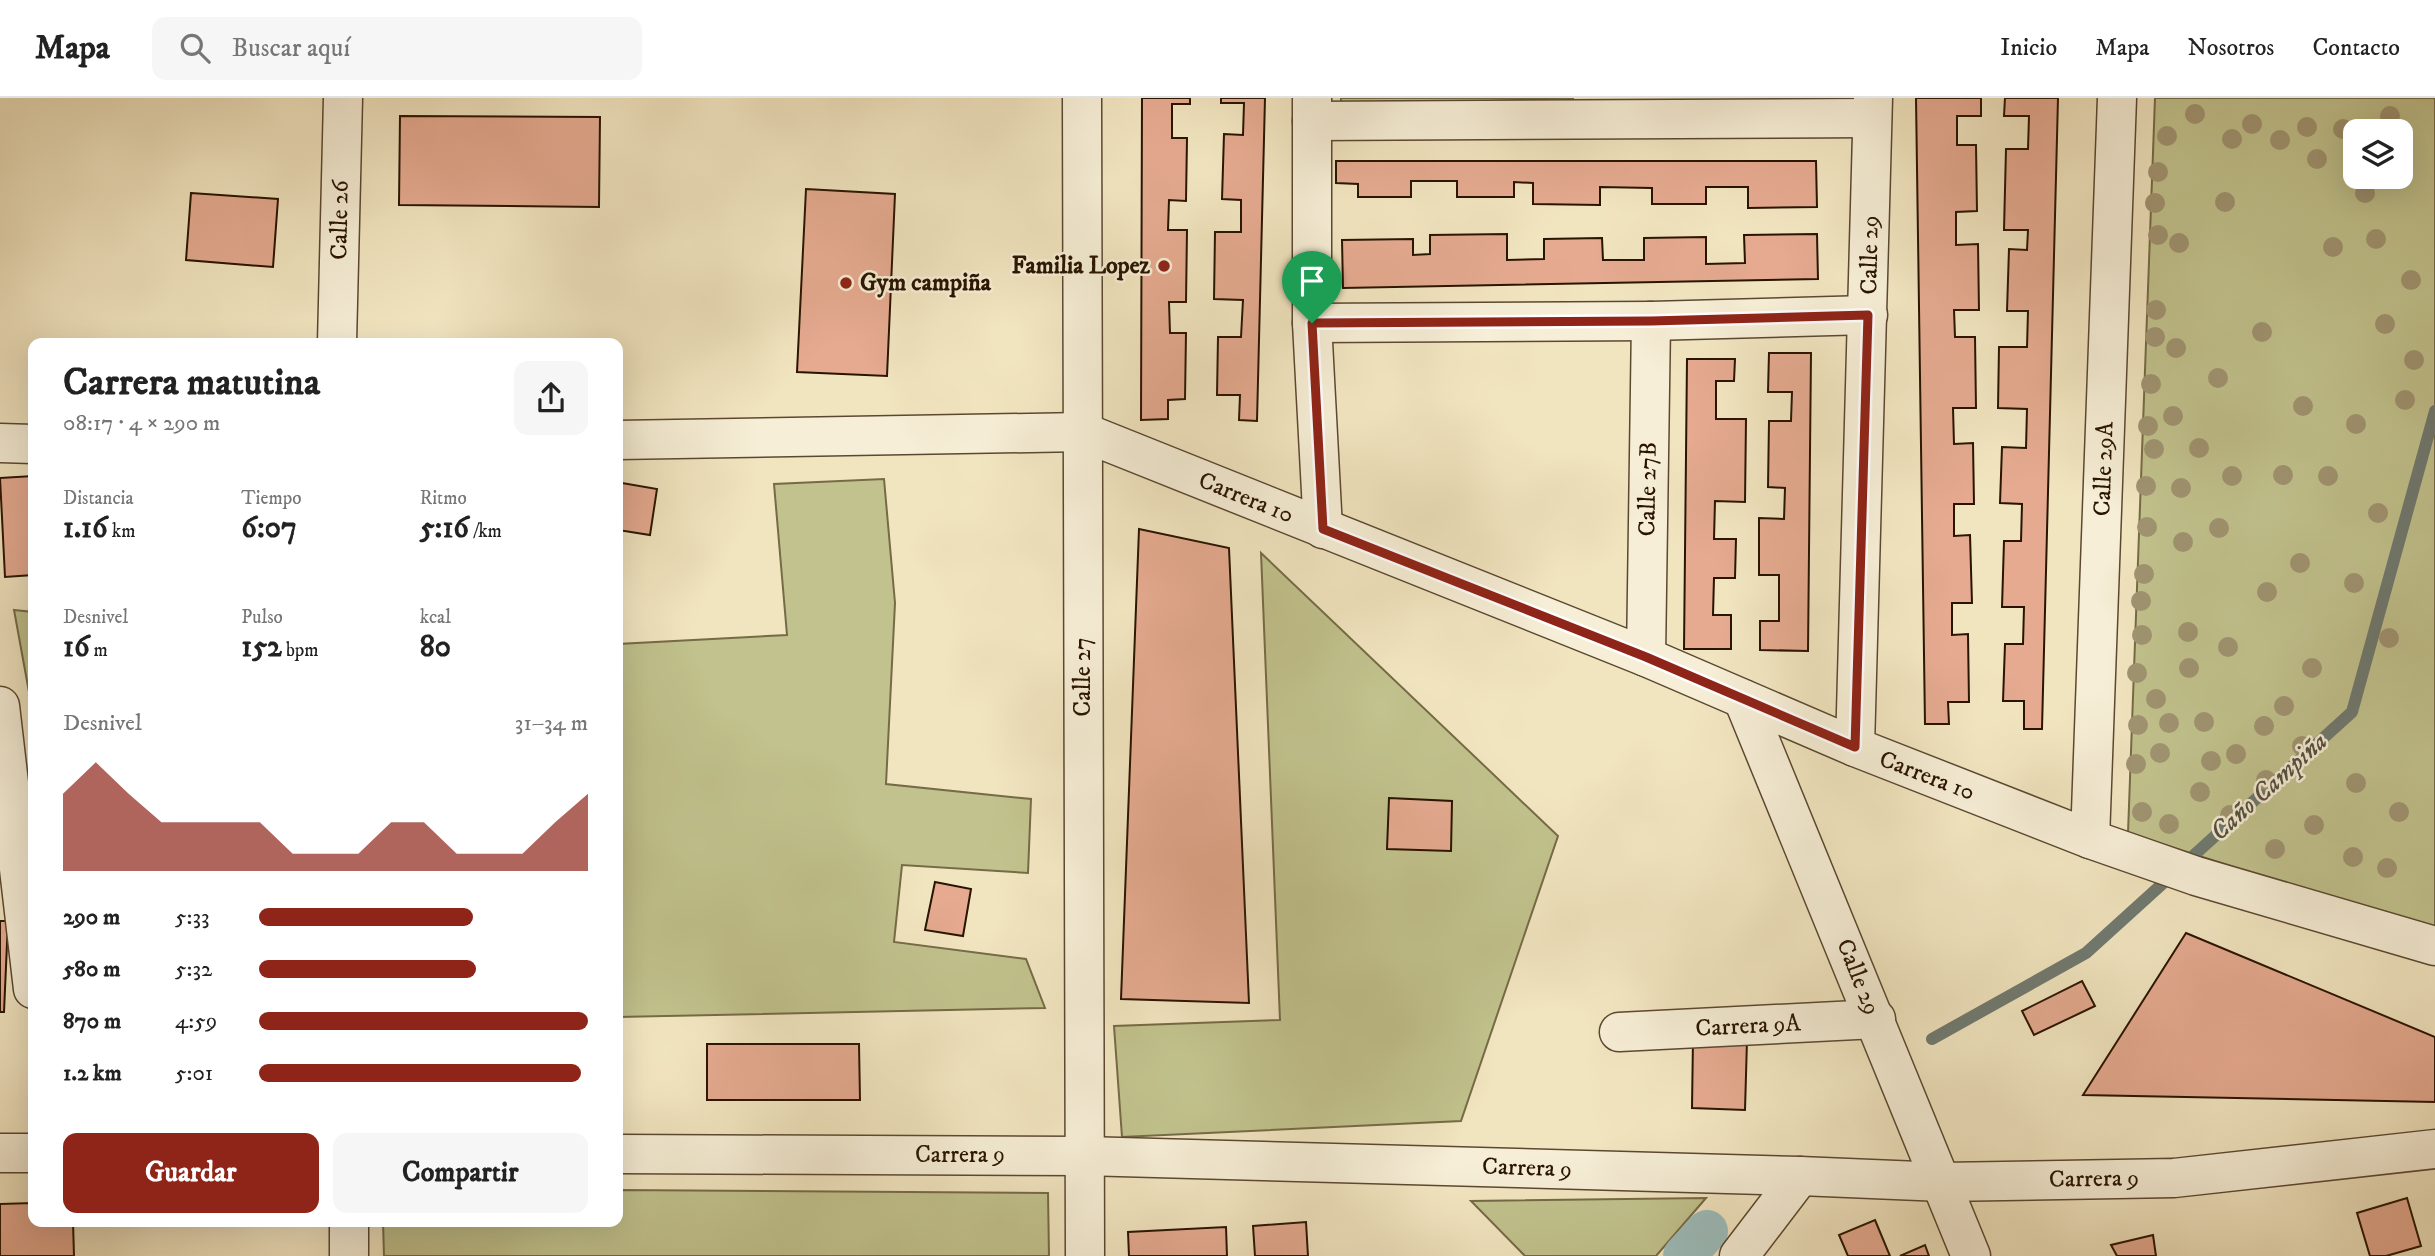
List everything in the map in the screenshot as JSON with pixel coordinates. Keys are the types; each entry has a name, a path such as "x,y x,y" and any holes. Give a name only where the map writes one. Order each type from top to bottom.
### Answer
{"street":[{"name":"Calle 26","path":"337,338 343,98"},
{"name":"Calle 27","path":"1082,98 1085,1256"},
{"name":"Calle 29A","path":"2090,839 2117,98"},
{"path":"1323,529 1312,323 1312,110 1872,108"},
{"name":"Calle 29","path":"1855,747 1872,108"},
{"path":"1312,323 1651,321 1868,315"},
{"name":"Calle 27B","path":"1646,657 1651,321"},
{"name":"Carrera 10","path":"623,440 1083,432 1646,657 1855,747 2090,839 2196,876 2435,946"},
{"path":"0,443 28,443"},
{"name":"Calle 29","path":"1743,699 1943,1182 1971,1256"},
{"path":"0,706 28,946"},
{"name":"Carrera 9A","path":"1619,1032 1876,1019"},
{"name":"Carrera 9","path":"623,1154 1084,1156 1943,1182 2174,1178 2435,1149"},
{"path":"0,1153 28,1153"},
{"path":"1739,1256 1800,1176"},
{"path":"349,1227 349,1256"}],"green space":[{"path":"1341,98 1574,98 1341,106"},
{"path":"2155,98 2435,98 2435,932 2128,833"},
{"path":"884,479 895,603 886,784 1031,799 1028,873 902,865 894,942 1026,959 1045,1008 623,1017 623,644 787,635 774,484"},
{"path":"1261,553 1558,836 1461,1121 1122,1137 1114,1026 1280,1020"},
{"path":"14,610 28,611 28,687"},
{"path":"623,1190 1048,1193 1049,1256 384,1256 383,1227 623,1227"},
{"path":"1706,1198 1656,1256 1525,1256 1471,1201"}],"building":[{"name":"Familia Lopez","path":"1142,98 1190,98 1190,104 1172,104 1172,138 1187,138 1186,201 1169,200 1168,230 1187,230 1186,302 1169,302 1170,333 1186,333 1185,399 1168,400 1168,419 1141,420"},
{"path":"1221,98 1265,98 1257,421 1239,420 1240,395 1217,395 1218,337 1241,337 1243,300 1214,299 1215,232 1241,232 1241,200 1222,199 1224,134 1243,135 1244,103 1221,103"},
{"path":"1916,98 1981,98 1981,116 1957,116 1957,145 1976,145 1977,211 1956,212 1956,245 1978,244 1979,310 1954,310 1955,337 1975,337 1976,408 1953,408 1954,444 1973,443 1974,504 1954,504 1954,536 1970,535 1972,603 1952,603 1952,635 1968,634 1969,702 1948,702 1949,724 1925,724"},
{"path":"2005,98 2058,98 2042,729 2024,729 2024,701 2003,701 2005,644 2023,644 2024,607 2002,607 2004,541 2021,541 2022,504 2000,503 2002,447 2026,448 2027,409 1998,408 1999,347 2027,347 2028,311 2007,311 2009,249 2027,250 2028,230 2004,230 2006,149 2028,149 2029,116 2004,116"},
{"path":"400,116 600,117 599,207 399,205"},
{"path":"1336,161 1816,161 1817,207 1748,208 1748,187 1706,187 1706,204 1652,204 1652,188 1600,187 1600,205 1533,204 1533,183 1514,182 1514,197 1457,197 1457,181 1411,181 1411,197 1358,197 1358,184 1336,183"},
{"name":"Gym campiña","path":"806,189 895,194 887,376 797,372"},
{"path":"191,193 278,199 273,267 186,260"},
{"path":"1507,234 1507,260 1544,259 1544,239 1602,238 1603,260 1644,260 1644,238 1706,237 1706,264 1745,263 1744,235 1817,234 1818,279 1343,288 1342,240 1413,239 1413,255 1430,254 1430,235"},
{"path":"1769,353 1811,353 1808,651 1760,650 1760,621 1779,621 1779,575 1759,575 1759,518 1784,519 1785,488 1768,487 1769,421 1791,421 1792,392 1768,392"},
{"path":"1687,359 1735,359 1734,381 1716,381 1716,419 1746,419 1745,502 1715,501 1714,539 1736,539 1735,578 1714,578 1713,615 1731,615 1731,649 1684,649"},
{"path":"28,476 28,575 5,577 0,478"},
{"path":"623,483 657,489 650,535 623,531"},
{"path":"1139,529 1229,548 1249,1003 1121,999"},
{"path":"1389,798 1452,801 1451,851 1387,849"},
{"path":"935,882 971,889 963,936 925,930"},
{"path":"0,921 8,921 4,1012 0,1012"},
{"path":"2186,933 2435,1037 2435,1102 2083,1095"},
{"path":"2082,981 2095,1006 2034,1035 2022,1011"},
{"path":"1693,1039 1747,1040 1745,1110 1692,1108"},
{"path":"707,1044 859,1044 860,1100 707,1100"},
{"path":"2407,1198 2421,1246 2386,1256 2370,1256 2357,1213"},
{"path":"28,1203 28,1227 73,1227 74,1256 0,1256 0,1204"},
{"path":"1875,1220 1890,1256 1848,1256 1839,1235"},
{"path":"1306,1222 1308,1256 1255,1256 1253,1226"},
{"path":"1226,1227 1227,1256 1129,1256 1128,1232"},
{"path":"2153,1235 2156,1256 2117,1256 2111,1245"},
{"path":"1925,1245 1929,1256 1900,1256"}],"waterway":[{"name":"Caño Campiña","path":"1932,1039 2086,953 2352,712 2435,411"},
{"name":"Caño Campiña","path":"1684,1256 1707,1231"}],"place":[{"name":"Familia Lopez","path":"1164,266"},
{"name":"Gym campiña","path":"846,283"}],"route":[{"path":"1868,315 1855,747 1646,657 1323,529 1312,323 1651,321 1868,315"}]}
